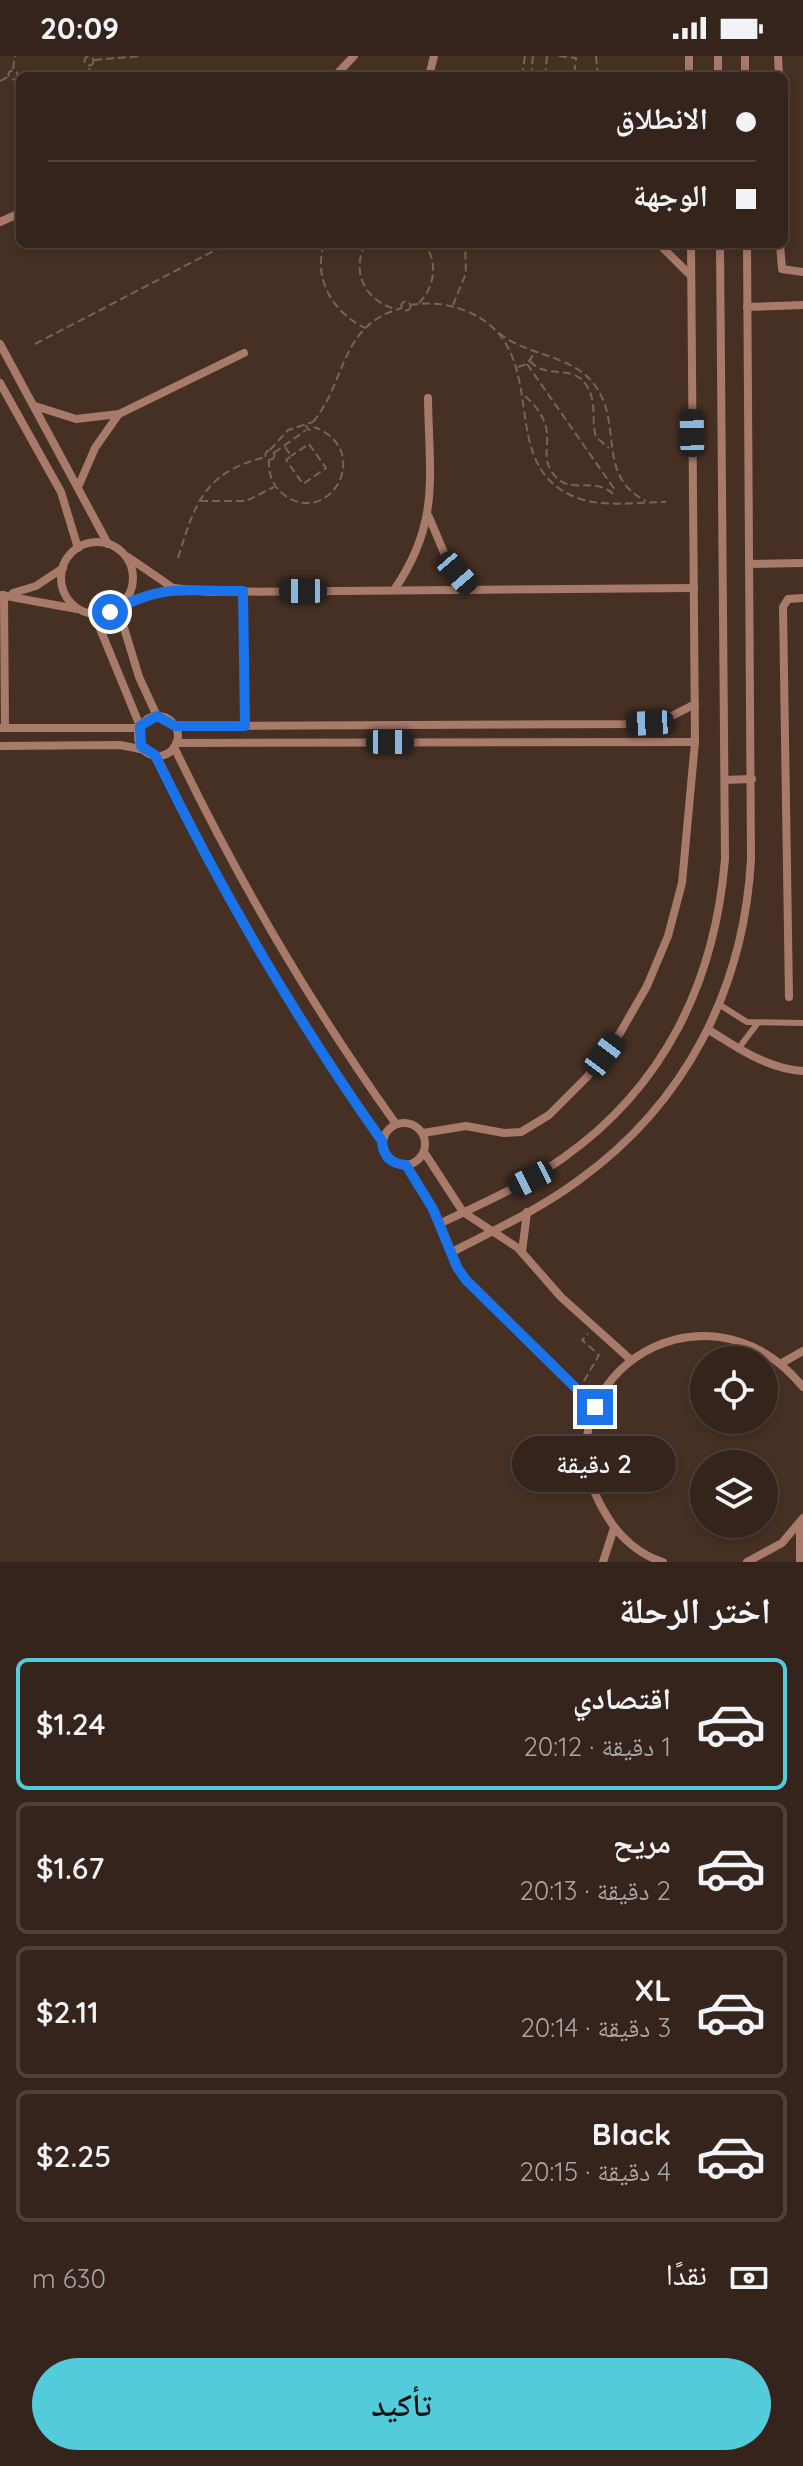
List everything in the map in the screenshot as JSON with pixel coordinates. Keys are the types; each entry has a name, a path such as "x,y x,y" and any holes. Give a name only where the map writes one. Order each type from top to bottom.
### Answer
{"street":[{"path":"339,72 354,56"},
{"path":"663,248 691,276"},
{"path":"423,1133 466,1126 504,1133 536,1126 587,1077 620,1033 647,986 668,936 682,883 695,742 691,248"},
{"path":"439,1224 531,1179 593,1134 637,1088 667,1048 700,986 717,929 725,859 720,248"},
{"path":"452,1252 580,1180 641,1126 691,1063 709,1030 735,967 749,903 752,779 747,248"},
{"path":"780,248 782,269 803,272"},
{"path":"747,307 803,305"},
{"path":"0,344 79,485 108,544"},
{"path":"35,406 76,419 119,414 244,353"},
{"path":"0,383 61,492 78,548"},
{"path":"394,590 416,555 429,516 428,398"},
{"path":"79,485 95,448 119,414"},
{"path":"429,516 445,555 472,590"},
{"path":"2,595 36,586 63,568 78,548 88,544 108,544 174,588"},
{"path":"121,551 132,570 131,592 121,605 129,649 157,716 175,726 650,723 681,713 695,704"},
{"path":"750,564 803,563"},
{"path":"63,568 67,597 82,610"},
{"path":"2,595 94,614 174,588 243,591 694,588"},
{"path":"243,591 245,726"},
{"path":"2,595 2,728 140,727 157,716"},
{"path":"789,997 783,607 788,599 803,598"},
{"path":"94,614 140,727 138,740 145,750"},
{"path":"175,726 175,745 229,859 283,955 396,1124"},
{"path":"155,755 175,745 695,742"},
{"path":"0,746 120,745 155,755 213,870 276,982 382,1141 391,1161 406,1165 413,1163 424,1152"},
{"path":"725,780 752,779"},
{"path":"709,1030 769,1064 803,1071"},
{"path":"396,1124 415,1126 423,1133 424,1152 463,1212 522,1252 593,1328 631,1360"},
{"path":"382,1141 396,1124"},
{"path":"406,1165 466,1280 595,1407"},
{"path":"522,1252 527,1212"},
{"path":"663,1562 633,1546 614,1528 597,1501 588,1470 587,1438 595,1407 617,1373 654,1346 680,1337 707,1335 734,1338 760,1348 782,1363 803,1387"},
{"path":"782,1363 803,1351"},
{"path":"747,1562 782,1543 801,1521"},
{"path":"800,1562 801,1521"},
{"path":"603,1562 614,1528"}],"lane":[{"path":"720,1005 737,1018 757,1024 803,1023"},
{"path":"738,1049 757,1024"}],"path":[{"path":"0,81 9,77 15,56"},
{"path":"90,66 84,62 88,56 94,60 141,56"},
{"path":"559,56 576,58 574,72"},
{"path":"89,72 94,60"},
{"path":"9,77 15,79 16,76"},
{"path":"35,344 219,248"},
{"path":"323,248 321,267 329,297 345,315 365,328"},
{"path":"363,248 359,259 363,286 372,297 396,309"},
{"path":"418,303 432,284 434,272 426,248"},
{"path":"452,306 466,273 465,248"},
{"path":"402,308 404,301 410,305"},
{"path":"178,558 197,500 220,476 267,458 272,452 288,430 306,427 314,427 334,438 340,447 344,458 341,481 326,497 304,503 283,495 275,486 267,458 266,452 272,452 285,447 306,427 313,422 330,397 351,344 365,328 396,309 407,310 410,305 418,303 452,306 534,353 569,363 593,382 607,409 612,462 624,485 647,502"},
{"path":"494,328 518,367 528,441 545,475 576,497 613,502 666,502"},
{"path":"518,367 528,363 534,353"},
{"path":"528,363 541,371 571,373 585,381 594,402 596,437 610,448"},
{"path":"528,363 615,490"},
{"path":"523,394 545,418 549,433 547,459 553,474 565,483 597,485 613,494"},
{"path":"313,422 314,427"},
{"path":"309,444 326,468 303,484 286,460 291,456 309,444"},
{"path":"285,447 291,456"},
{"path":"613,502 615,490 624,485"},
{"path":"197,500 221,503 246,501 275,486"},
{"path":"581,1382 599,1358 599,1353 582,1340 593,1328"}],"route":[{"path":"110,612 125,602 161,590 243,591 245,726 175,726 171,720 157,716 150,717 140,726 138,740 145,750 155,755 213,870 293,1009 382,1141 386,1156 398,1165 406,1165 430,1202 457,1267 508,1324 595,1407"}]}
